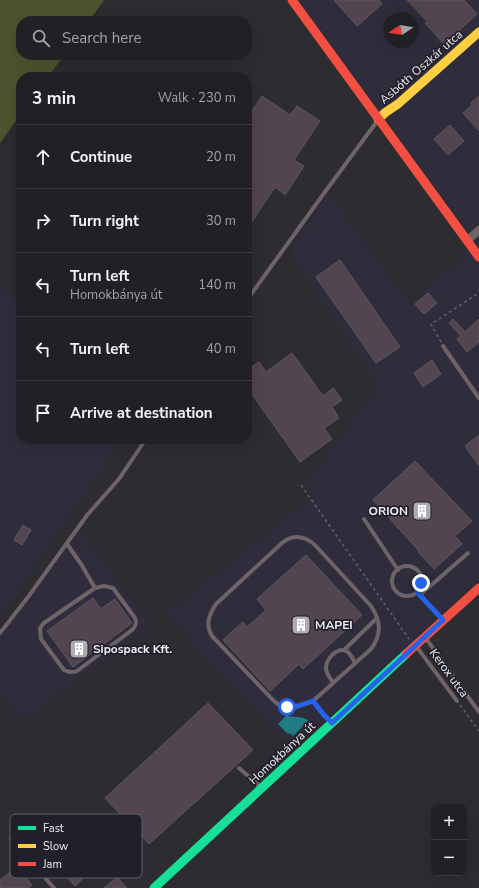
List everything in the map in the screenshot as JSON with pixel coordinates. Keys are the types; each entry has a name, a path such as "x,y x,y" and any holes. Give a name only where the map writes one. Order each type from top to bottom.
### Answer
{"street":[{"path":"292,0 479,258"},
{"name":"Asbóth Oszkár utca","path":"378,120 479,32"},
{"path":"467,241 479,230"},
{"name":"Homokbánya út","path":"154,888 479,588"}],"lane":[{"path":"252,293 378,120"},
{"path":"443,346 479,398"},
{"path":"0,633 88,514 119,479 143,444"},
{"path":"364,519 398,570"},
{"path":"292,537 308,540 314,544 375,611 379,632 376,643 355,663 313,701 298,706 287,707 279,705 212,636 209,631 210,614 216,604 282,543 292,537"},
{"path":"67,544 95,588"},
{"path":"419,593 421,583 420,574 413,568 409,567 404,567 398,570 392,579 394,588 400,594 409,596 419,593 468,553"},
{"path":"100,586 113,588 135,618 136,626 76,671 67,672 41,639 40,628 44,623 95,588 100,586"},
{"path":"419,593 443,620"},
{"path":"344,650 377,618"},
{"path":"425,637 479,712"},
{"name":"Kerox utca","path":"415,646 457,701"},
{"path":"334,682 329,678 326,667 327,662 335,652 344,650 349,653 355,663"},
{"path":"313,701 332,723"},
{"path":"239,768 262,788"},
{"path":"45,878 54,888"}],"path":[{"path":"443,346 431,324 479,293"},
{"path":"301,485 415,646"},
{"name":"Kerox utca","path":"457,701 479,731"}],"shaded area":[{"path":"298,0 479,0 479,580 298,746 288,736 283,741 166,614 313,497 305,485 379,385 290,254 328,193 410,305 464,256 473,238"},
{"path":"0,284 16,300 16,444 119,444 0,617"},
{"path":"80,531 150,625 22,720 0,690 0,638"}],"green space":[{"path":"0,0 104,0 93,16 16,16 16,60 60,60 52,72 16,72 16,121 0,143"}],"water":[{"path":"286,716 300,717 308,720 293,736 290,733 288,734 278,724"}],"building":[{"path":"334,0 379,0 382,4 357,26"},
{"path":"407,0 464,0 477,14 444,44 425,23 428,22"},
{"path":"262,96 290,115 297,106 320,121 294,160 304,166 285,195 275,187 252,222 252,111"},
{"path":"479,96 479,131 463,113"},
{"path":"450,125 464,141 448,155 434,139"},
{"path":"340,260 400,347 376,363 316,277"},
{"path":"428,293 437,303 424,314 415,304"},
{"path":"453,319 465,332 479,319 479,342 467,352 457,339 461,336 449,323"},
{"path":"292,353 323,396 333,388 342,400 332,407 339,418 324,428 332,439 300,462 252,394 252,367 259,362 266,372"},
{"path":"432,360 441,374 423,387 414,373"},
{"path":"479,435 479,466 465,446"},
{"name":"ORION","path":"415,461 472,521 455,536 462,544 434,569 373,500"},
{"path":"23,525 31,530 22,545 14,540"},
{"name":"MAPEI","path":"306,555 362,615 303,669 299,664 270,691 223,640 243,622 247,627 266,610 257,599"},
{"name":"Sipospack Kft.","path":"93,598 101,609 115,599 132,623 73,667 47,631"},
{"path":"208,703 253,750 149,844 142,837 142,814 120,814 105,798"},
{"path":"10,872 10,878 26,878 32,885 28,888 0,888 0,880"},
{"path":"68,878 84,878 75,886"},
{"path":"116,878 118,878 127,888 104,888"}],"traffic: fast":[{"path":"154,888 406,654"}],"traffic: slow":[{"path":"378,119 398,104 479,32"}],"traffic: jam":[{"path":"292,0 479,257"},
{"path":"406,654 479,588"}],"place":[{"name":"ORION","path":"422,511"},
{"name":"MAPEI","path":"301,625"},
{"name":"Sipospack Kft.","path":"79,649"}],"route":[{"path":"287,707 303,705 313,701 332,723 443,620 417,592 421,583"}]}
